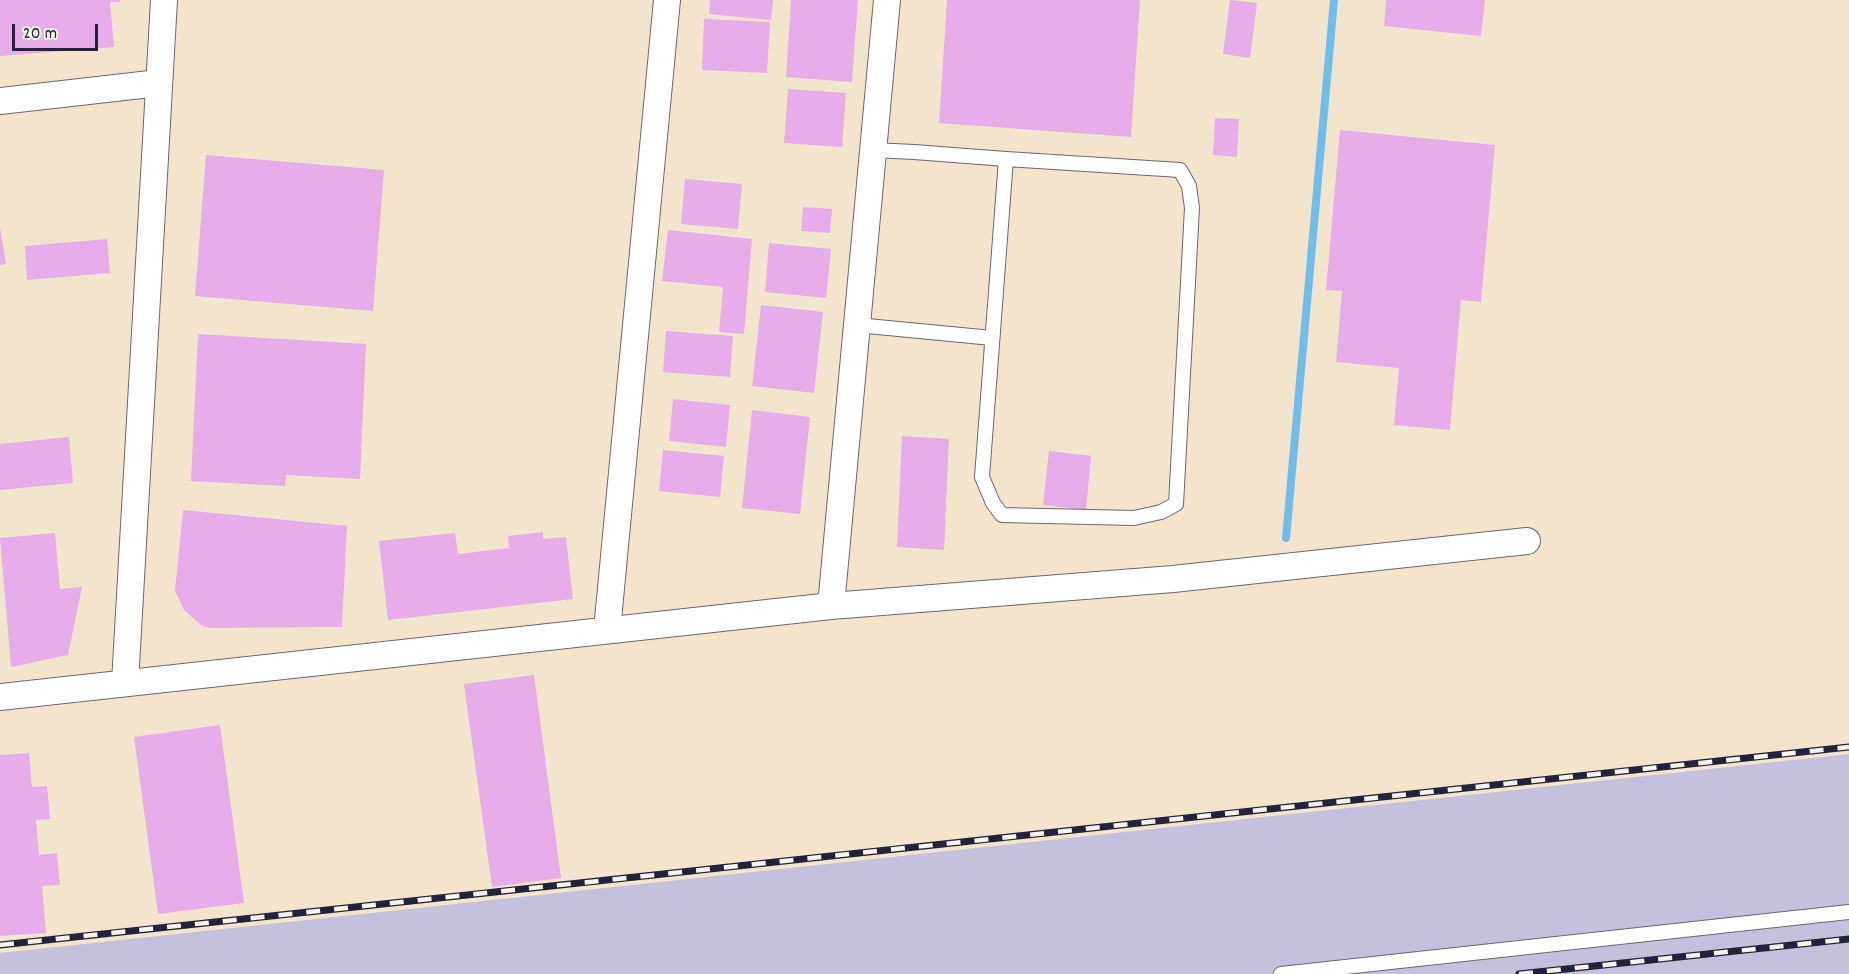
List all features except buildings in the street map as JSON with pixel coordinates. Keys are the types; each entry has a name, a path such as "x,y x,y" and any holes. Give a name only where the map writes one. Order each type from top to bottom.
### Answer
{"street":[{"path":"125,683 164,0"},
{"path":"607,630 667,0"},
{"path":"831,606 887,0"},
{"path":"0,100 159,83"},
{"path":"0,697 831,606 1173,579 1527,541"}],"lane":[{"path":"873,150 1180,170 1189,186 1192,208 1176,504 1161,512 1134,518 1002,515 993,503 982,477 1006,159"},
{"path":"857,325 992,338"},
{"path":"1281,974 1849,912"}],"shaded area":[{"path":"1849,754 1849,974 0,974 0,953"}],"waterway":[{"path":"1286,538 1334,0"}],"railway":[{"path":"0,945 1849,747"},
{"path":"1519,974 1849,939"}]}
